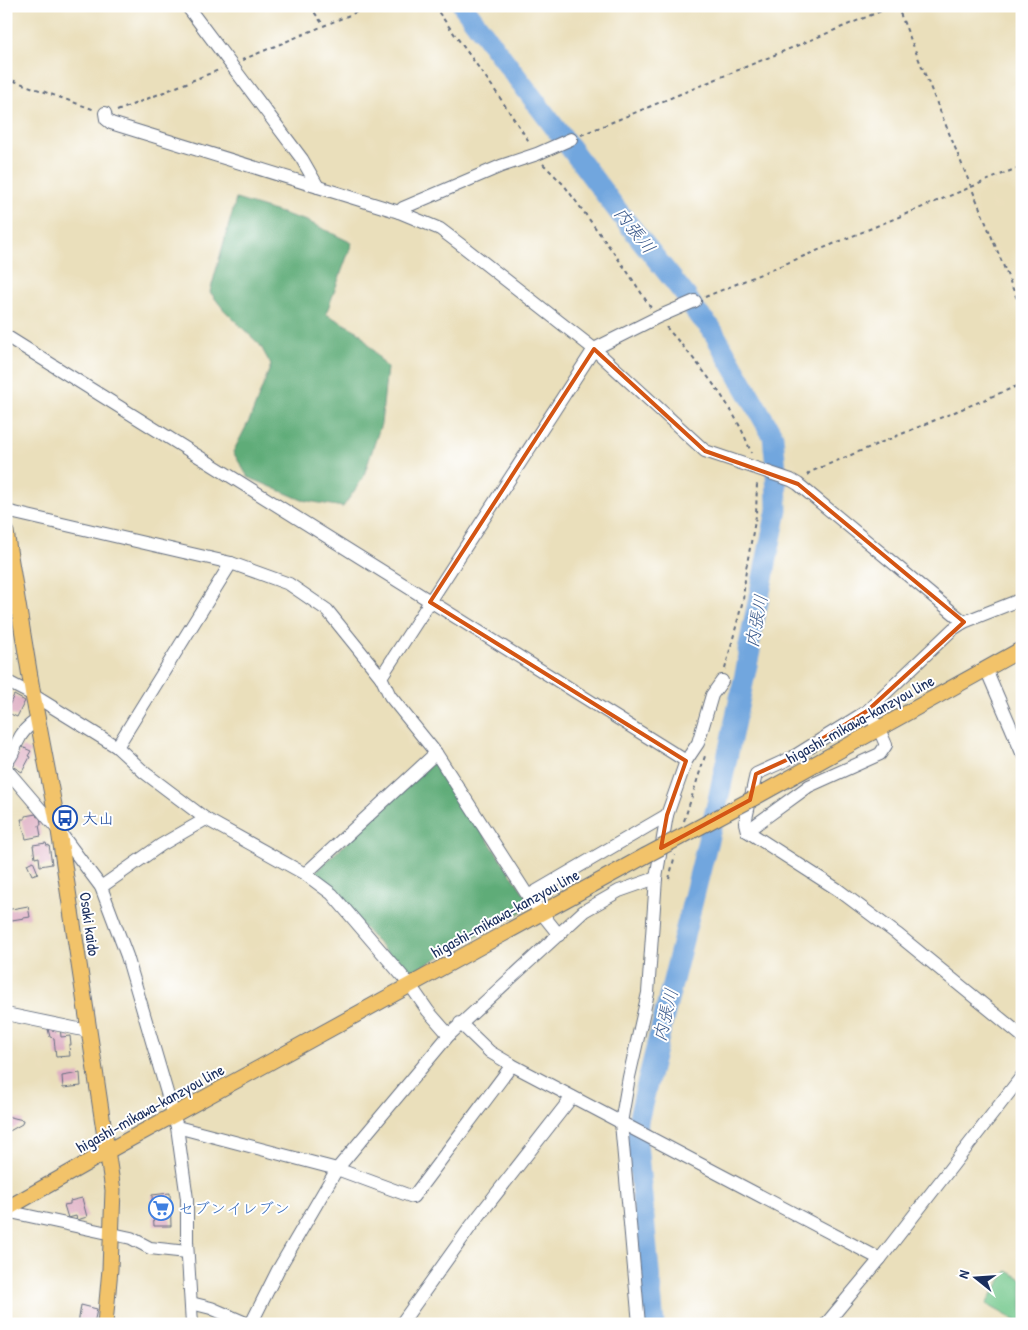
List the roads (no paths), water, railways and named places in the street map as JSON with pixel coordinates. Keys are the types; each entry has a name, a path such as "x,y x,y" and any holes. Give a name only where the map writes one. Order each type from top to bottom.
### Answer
{"main road":[{"name":"Osaki kaido","path":"6,532 37,720 59,831 113,1190 110,1269 105,1324"},
{"name":"higashi-mikawa-kanzyou line","path":"6,1210 108,1151 175,1122 410,985 752,799 1022,649"}],"street":[{"path":"188,6 302,159 318,187"},
{"path":"105,113 106,119 111,123 399,212 440,229 594,349 705,450 795,482 964,622"},
{"path":"399,212 403,208 571,139"},
{"path":"381,676 594,349 658,317 695,302"},
{"path":"6,336 686,761"},
{"path":"6,511 231,563 289,584 328,610 381,676 390,696 436,752 528,896 559,935"},
{"path":"117,747 231,563"},
{"path":"1022,600 964,622 953,629 867,711 793,757 756,774 744,823 747,831 837,889 897,934 1022,1036"},
{"path":"986,669 1022,753"},
{"path":"6,681 33,695 117,747 145,773 206,819 305,874 332,894 449,1034"},
{"path":"639,1324 621,1123 629,1077 648,993 662,880 667,815 686,761 698,744 712,695 722,681"},
{"path":"747,831 809,786 880,754 886,745 879,729 867,711"},
{"path":"6,762 12,757 23,733 29,725 37,720"},
{"path":"305,874 436,752"},
{"path":"6,769 59,831 101,887 127,956 175,1122 187,1198 187,1252 192,1324"},
{"path":"528,896 667,815"},
{"path":"101,887 161,845 206,819"},
{"path":"191,1303 211,1308 250,1324 278,1270 337,1169 449,1034 584,912 619,891 662,880"},
{"path":"6,1014 88,1032"},
{"path":"460,1023 490,1052 512,1065 880,1259"},
{"path":"175,1122 337,1169 413,1197 512,1065"},
{"path":"826,1324 880,1259 1022,1076"},
{"path":"401,1324 471,1226 572,1097"},
{"path":"6,1210 131,1238 150,1248 187,1252"}],"waterway":[{"name":"内張川","path":"463,6 621,215 686,296 696,312 711,328 773,436 777,510 748,650 750,651 718,800 638,1121 637,1143 654,1324"}],"place":[{"name":"大山","path":"65,818"},
{"name":"セブンイレブン","path":"161,1208"}]}
